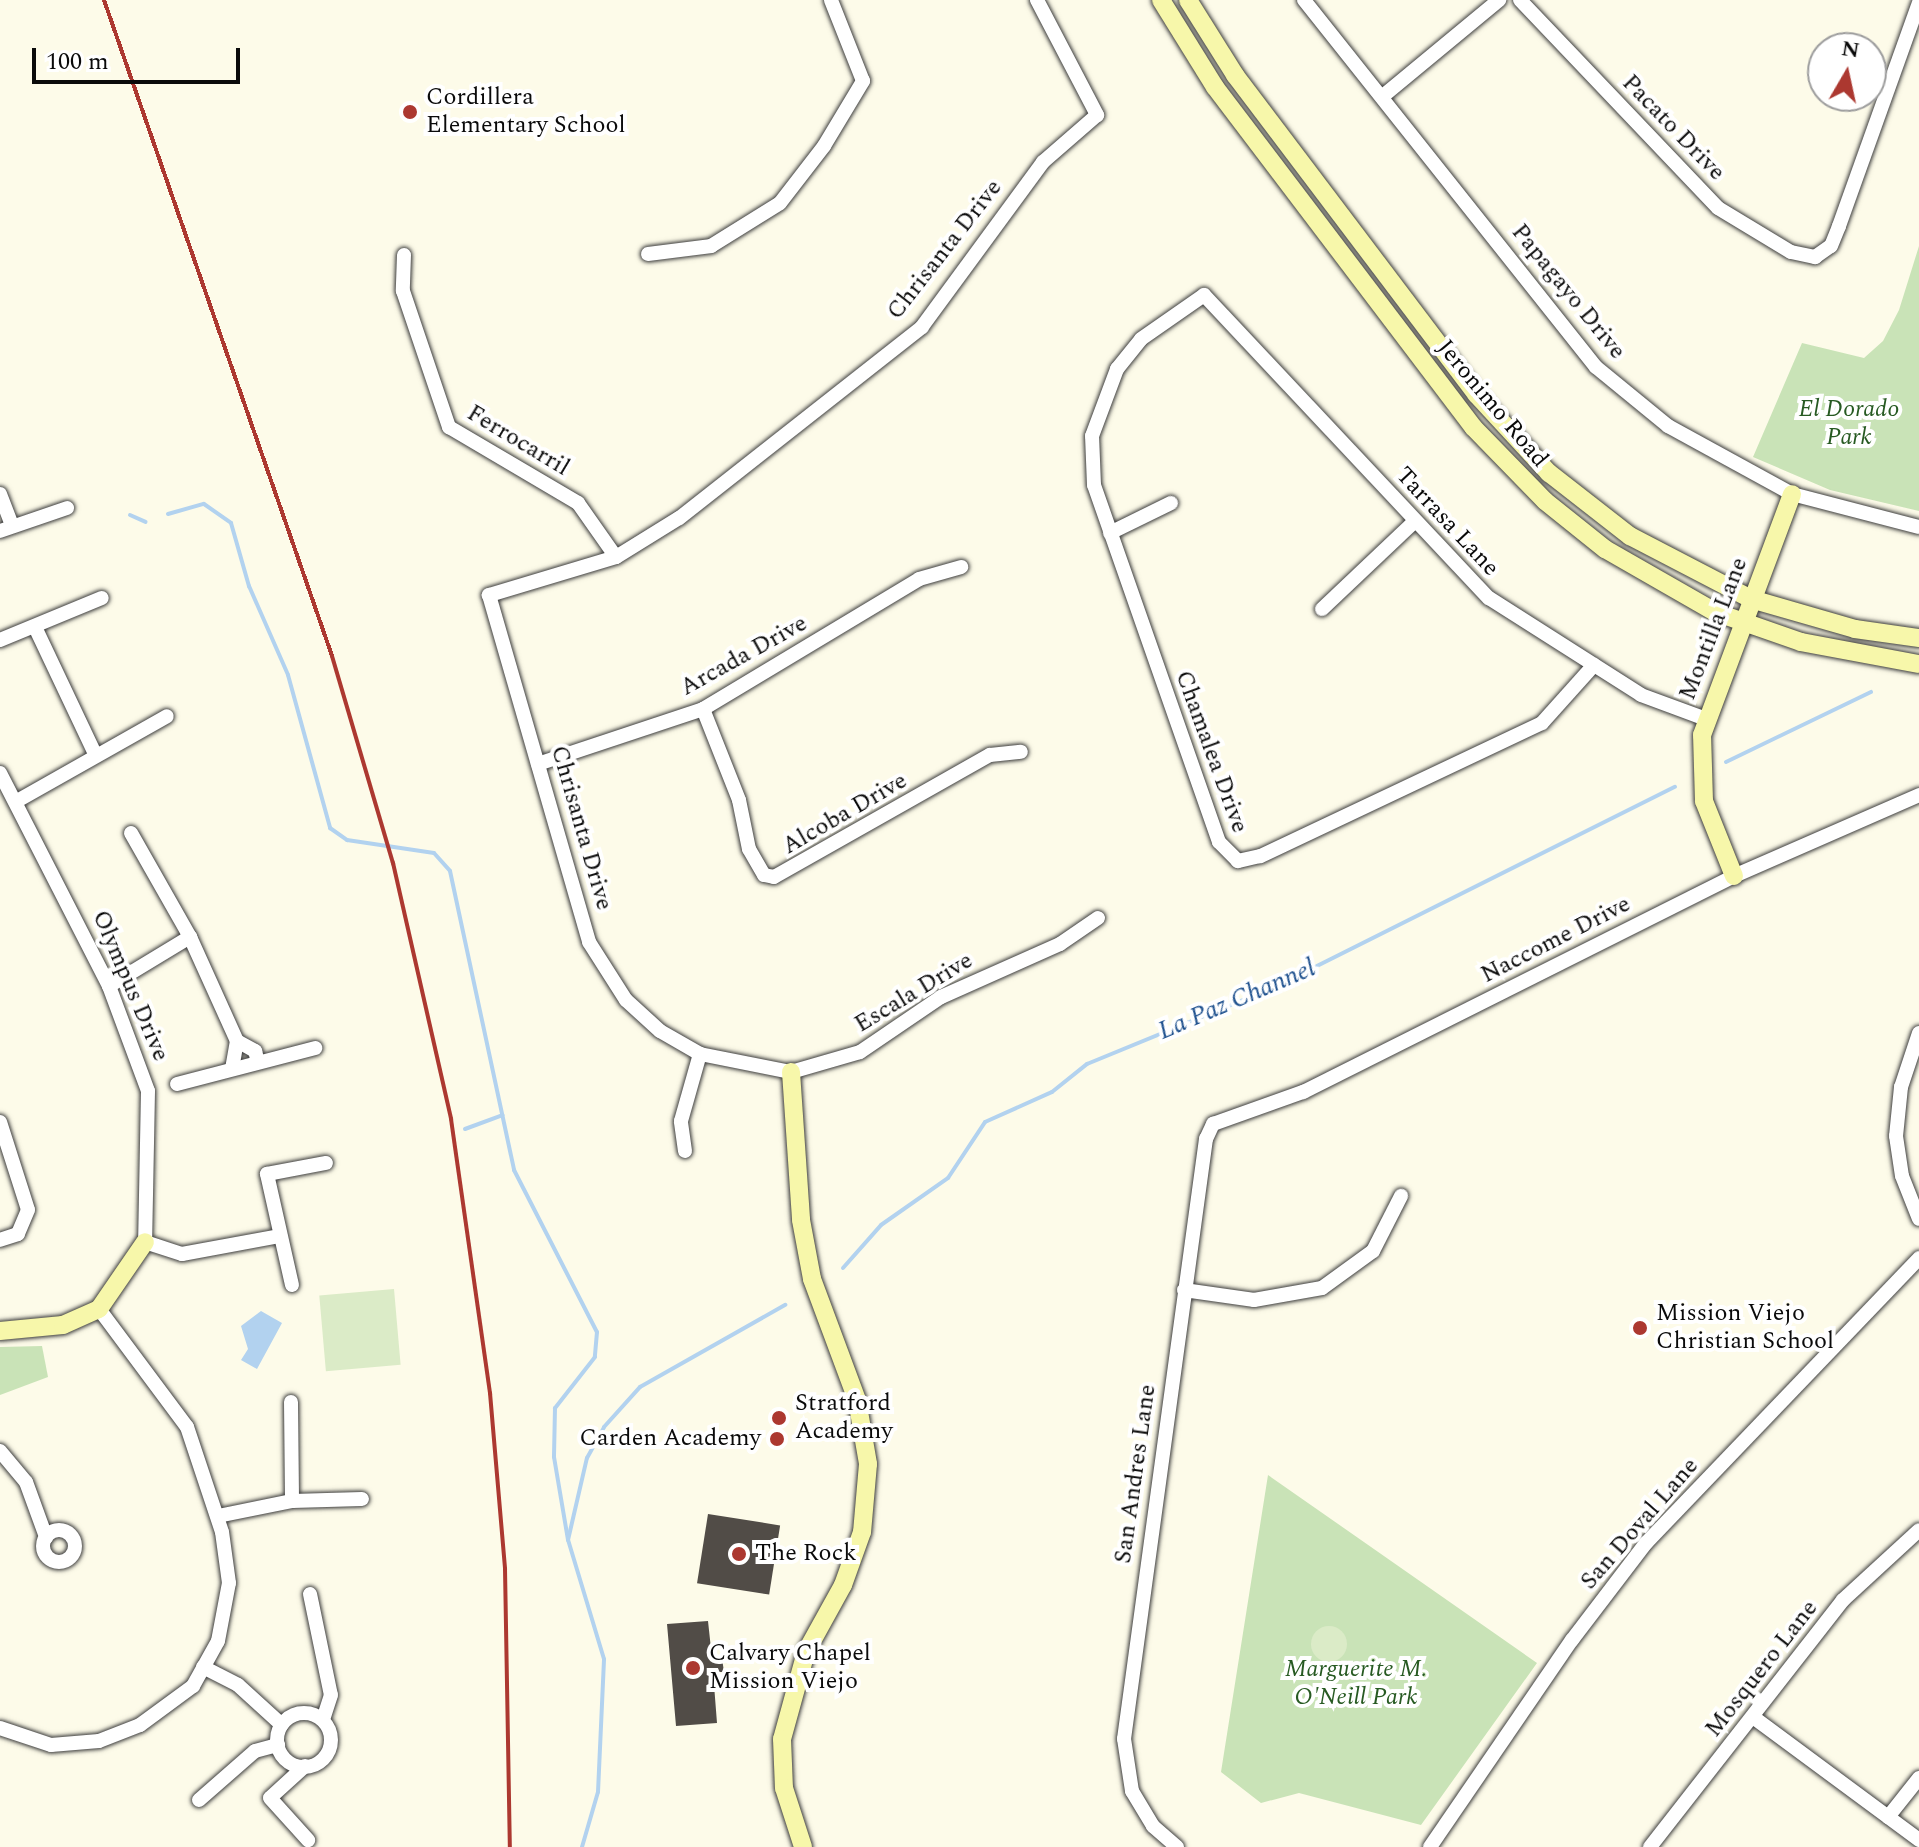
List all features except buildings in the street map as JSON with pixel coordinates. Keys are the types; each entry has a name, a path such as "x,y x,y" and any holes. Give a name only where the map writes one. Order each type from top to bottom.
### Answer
{"main road":[{"name":"Jeronimo Road","path":"1161,0 1215,87 1512,471 1605,549 1741,623 1827,649 1919,664"},
{"name":"Jeronimo Road","path":"1188,0 1243,86 1518,443 1605,519 1751,599 1843,626 1919,638"},
{"name":"Montilla Lane","path":"1734,876 1704,801 1700,756 1706,719 1792,494"},
{"path":"791,1072 801,1220 812,1279 857,1400 868,1464 862,1532 843,1585 806,1652 782,1739 784,1788 803,1847"},
{"path":"0,1331 63,1325 99,1309 145,1242"}],"street":[{"path":"648,254 711,246 780,203 824,146 863,81 831,0"},
{"name":"Chrisanta Drive","path":"791,1072 700,1054 660,1031 626,1000 589,942 489,595 616,557 679,518 922,327 1043,162 1097,115 1037,0"},
{"name":"Papagayo Drive","path":"1304,0 1596,367 1668,426 1792,494 1919,527"},
{"path":"1383,96 1499,0"},
{"name":"Pacato Drive","path":"1520,0 1718,208 1791,252 1815,257 1831,246 1919,2"},
{"name":"Ferrocarril","path":"404,255 403,291 449,427 578,503 616,557"},
{"name":"Tarrasa Lane","path":"1204,295 1414,522 1489,598 1660,705 1706,719"},
{"name":"Chamalea Drive","path":"1204,295 1141,339 1103,400 1092,436 1094,485 1219,842 1238,861 1260,856 1542,723 1594,665"},
{"path":"0,494 6,528 67,508"},
{"path":"1110,533 1171,503"},
{"path":"1322,609 1414,522"},
{"name":"Arcada Drive","path":"538,764 703,709 919,579 961,567"},
{"path":"0,640 102,598"},
{"path":"35,627 95,754"},
{"name":"Alcoba Drive","path":"703,709 739,800 749,849 764,875 774,877 990,755 1021,752"},
{"path":"17,801 95,754 167,716"},
{"name":"Olympus Drive","path":"0,773 109,986 148,1091 145,1242"},
{"name":"Naccome Drive","path":"1213,1124 1303,1092 1734,876 1919,795"},
{"path":"131,833 190,937 237,1041 232,1069"},
{"name":"Escala Drive","path":"791,1072 860,1052 941,997 1060,944 1098,918"},
{"path":"109,986 190,937"},
{"path":"1919,1033 1901,1087 1896,1136 1902,1176 1919,1219"},
{"path":"237,1041 255,1051 258,1062"},
{"path":"177,1084 315,1048"},
{"path":"685,1151 681,1121 700,1054"},
{"path":"0,1122 28,1210 23,1228 0,1240"},
{"name":"San Andres Lane","path":"1177,1847 1153,1826 1132,1791 1124,1739 1184,1290 1213,1124"},
{"path":"292,1285 267,1174 326,1163"},
{"path":"1184,1290 1254,1300 1322,1288 1373,1251 1401,1196"},
{"path":"145,1242 182,1254 280,1236"},
{"name":"San Doval Lane","path":"1430,1847 1572,1640 1646,1543 1919,1258"},
{"path":"0,1728 51,1745 99,1741 140,1725 193,1686 218,1641 229,1583 218,1516 187,1427 99,1309"},
{"path":"291,1402 292,1501"},
{"path":"0,1451 26,1482 46,1537"},
{"path":"218,1516 292,1501 362,1499"},
{"name":"Mosquero Lane","path":"1650,1847 1843,1600 1919,1530"},
{"path":"310,1594 332,1703 323,1720"},
{"path":"203,1667 238,1685 282,1725"},
{"path":"305,1766 284,1758 278,1745 282,1725 301,1713 323,1720 331,1736 327,1754 305,1766 270,1798 308,1840"},
{"path":"1753,1717 1919,1840"},
{"path":"199,1800 255,1751 278,1745"},
{"path":"1888,1817 1919,1778"}],"green space":[{"name":"El Dorado Park","path":"1919,246 1919,511 1830,490 1753,457 1802,343 1864,358 1883,341 1899,310"},
{"path":"394,1289 401,1365 326,1371 319,1296"},
{"path":"42,1346 48,1377 0,1395 0,1347"},
{"name":"Marguerite M. O'Neill Park","path":"1268,1475 1537,1663 1421,1825 1299,1793 1261,1803 1221,1772"},
{"path":"1329,1626 1342,1631 1347,1644 1342,1657 1329,1662 1316,1657 1311,1644 1316,1631"}],"water":[{"path":"261,1311 282,1323 257,1369 241,1360 248,1349 241,1326"}],"waterway":[{"path":"168,514 204,504 231,523 249,586 288,675 330,828 347,840 434,853 450,871 514,1170 597,1332 595,1357 555,1408 554,1457 568,1540"},
{"path":"130,515 146,522"},
{"name":"La Paz Channel","path":"1726,762 1871,692"},
{"name":"La Paz Channel","path":"843,1268 881,1225 948,1178 985,1122 1052,1092 1087,1064 1277,986 1675,787"},
{"path":"465,1129 503,1115"},
{"name":"La Paz Channel","path":"582,1847 598,1792 604,1659 568,1540 587,1458 604,1427 640,1387 785,1305"}],"railway":[{"path":"104,0 332,656 393,863 451,1119 490,1393 505,1569 510,1847"}],"place":[{"name":"Cordillera Elementary School","path":"410,112"},
{"name":"Mission Viejo Christian School","path":"1640,1328"},
{"name":"Stratford Academy","path":"779,1418"},
{"name":"Carden Academy","path":"777,1439"},
{"name":"The Rock","path":"739,1554"},
{"name":"Calvary Chapel Mission Viejo","path":"693,1668"}]}
